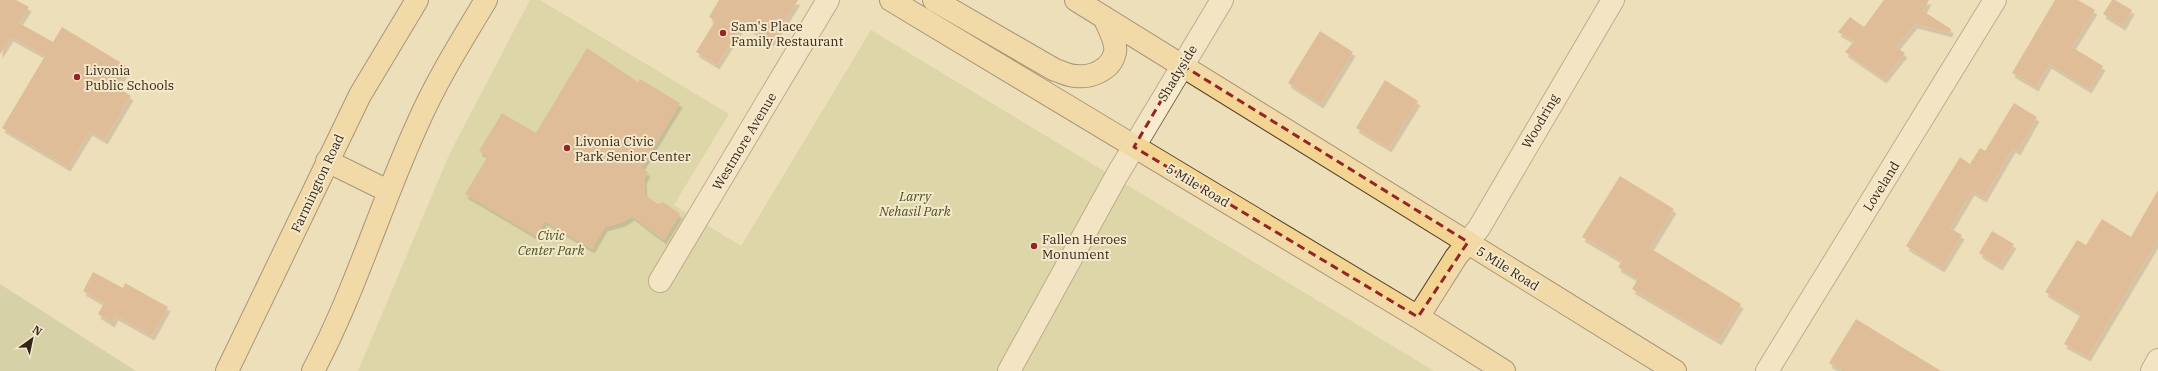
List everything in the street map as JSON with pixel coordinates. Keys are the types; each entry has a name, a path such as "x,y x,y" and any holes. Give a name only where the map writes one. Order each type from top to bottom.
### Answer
{"main road":[{"name":"Farmington Road","path":"227,371 360,95 417,0"},
{"path":"313,371 339,315 388,192 426,105 486,0"},
{"name":"5 Mile Road","path":"891,0 1418,317 1504,371"},
{"path":"934,0 1056,70 1076,76 1089,76 1100,72 1109,64 1115,52 1113,40 1104,17"},
{"name":"5 Mile Road","path":"1076,0 1675,371"},
{"path":"327,161 388,192"},
{"path":"1418,317 1456,257 1468,242"}],"street":[{"name":"Westmore Avenue","path":"660,281 828,0"},
{"name":"Shadyside","path":"1009,371 1134,147 1222,0"},
{"name":"Woodring","path":"1468,242 1479,228 1613,0"},
{"name":"Loveland","path":"1767,371 1995,0"},
{"path":"2152,371 2158,360"}],"highlighted area":[{"path":"1182,65 1468,242 1418,317 1134,147"}],"green space":[{"path":"530,0 540,0 729,114 674,205 741,246 871,30 1434,371 358,371 449,155"},
{"path":"0,284 136,371 0,371"}],"building":[{"name":"Livonia Public Schools","path":"0,0 16,0 29,7 19,23 53,42 62,27 128,67 116,87 131,96 105,140 90,131 68,167 2,128 45,56 11,37 0,54"},
{"name":"Sam's Place Family Restaurant","path":"719,0 798,0 772,42 743,24 717,65 696,52 715,21 709,17"},
{"path":"1884,0 1929,0 1923,11 1951,29 1950,33 1915,24 1896,47 1905,53 1884,79 1845,52 1854,41 1838,32 1850,17 1864,27"},
{"path":"2055,0 2078,0 2095,10 2072,47 2103,66 2089,89 2049,64 2036,87 2012,73"},
{"path":"2112,0 2115,0 2132,10 2123,26 2103,14"},
{"path":"1320,31 1353,52 1321,104 1288,83"},
{"name":"Livonia Civic Park Senior Center","path":"587,48 638,82 640,79 680,103 641,168 648,172 644,180 645,195 658,204 663,202 680,214 664,240 632,216 623,222 605,227 592,249 545,221 536,236 465,194 488,156 479,151 502,113 536,133"},
{"path":"1385,80 1418,101 1389,148 1356,128"},
{"path":"2014,103 2037,117 2018,151 2013,148 1984,198 1972,191 1950,228 1962,235 1942,268 1906,246 1960,157 1970,164 1980,148 1985,151"},
{"path":"1620,176 1674,209 1650,248 1741,304 1719,341 1632,289 1638,279 1618,267 1622,261 1582,237"},
{"path":"2158,190 2158,240 2088,357 2064,344 2081,314 2045,292 2077,240 2086,245 2102,219 2131,237"},
{"path":"1992,231 2014,244 2000,266 1979,253"},
{"path":"93,272 123,288 125,283 168,307 152,336 116,316 112,323 98,314 104,303 83,291"},
{"path":"1856,319 1941,371 1842,371 1829,363"}],"place":[{"name":"Sam's Place Family Restaurant","path":"723,33"},
{"name":"Livonia Public Schools","path":"77,77"},
{"name":"Livonia Civic Park Senior Center","path":"567,148"},
{"name":"Fallen Heroes Monument","path":"1034,246"}],"park label":[{"name":"Larry Nehasil Park","path":"915,204"},
{"name":"Civic Center Park","path":"551,242"}]}
